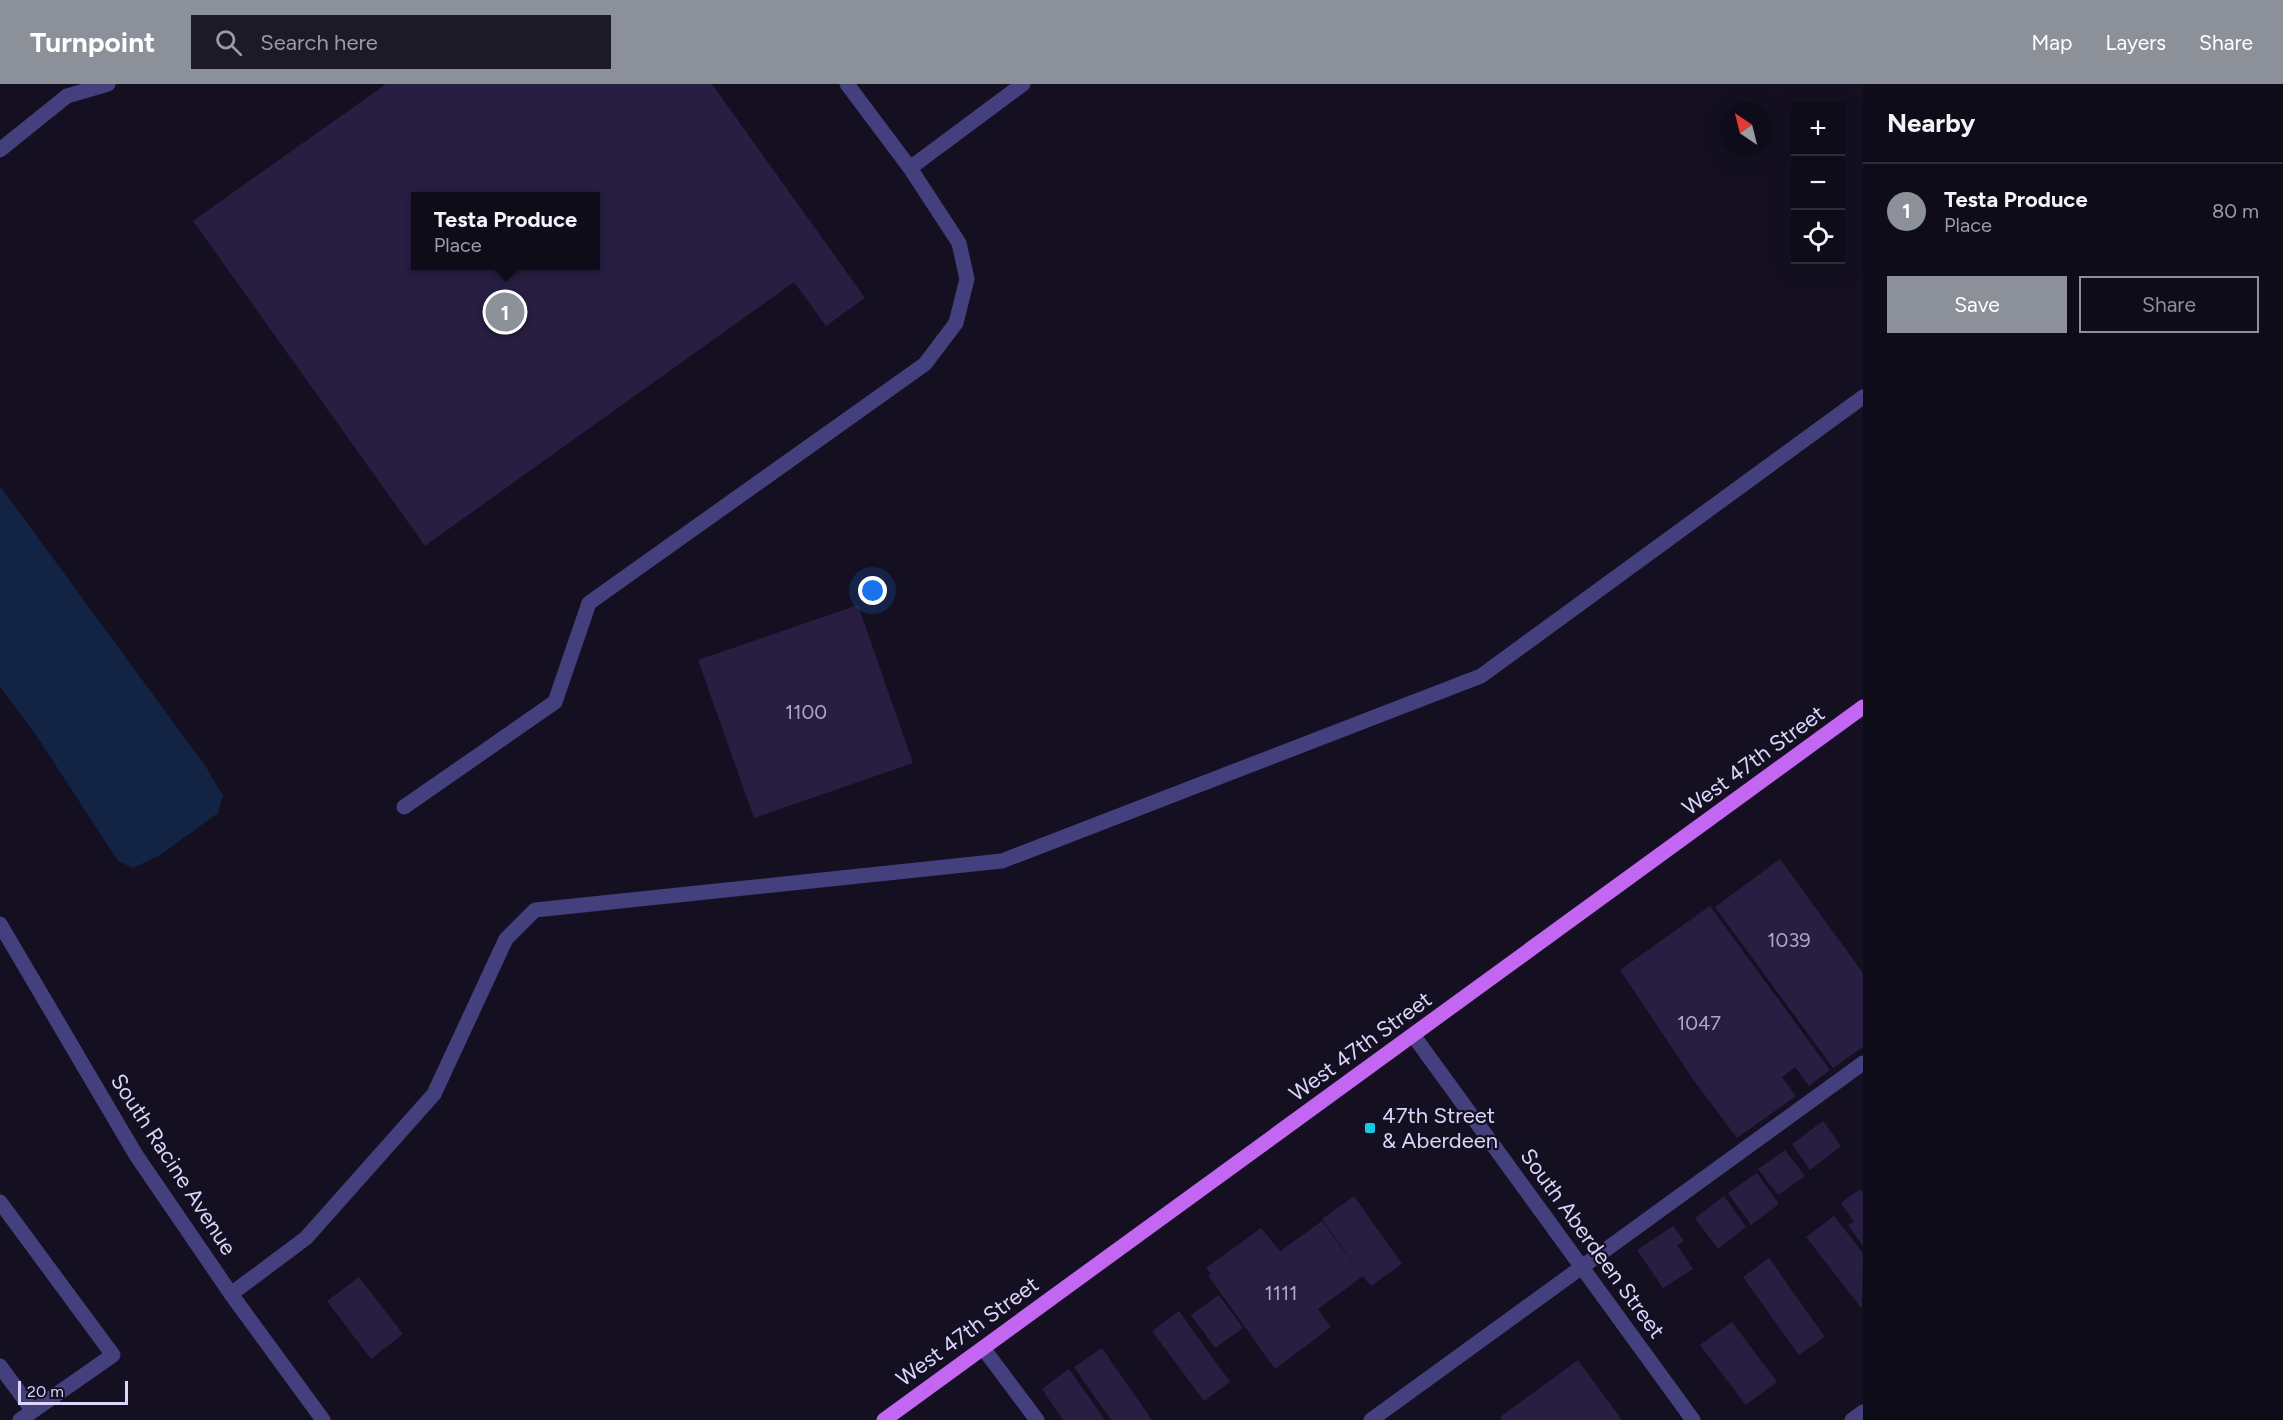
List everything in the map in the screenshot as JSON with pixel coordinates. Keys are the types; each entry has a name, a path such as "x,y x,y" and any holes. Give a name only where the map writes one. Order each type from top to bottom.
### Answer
{"main road":[{"name":"West 47th Street","path":"884,1420 1863,707"}],"street":[{"path":"0,150 67,96 108,84"},
{"path":"404,807 555,702 589,603 926,364 956,324 967,279 959,243 910,168 847,84"},
{"path":"910,168 1023,84"},
{"path":"231,1294 306,1238 434,1094 506,939 535,910 1002,861 1481,675 1863,397"},
{"name":"South Racine Avenue","path":"0,924 136,1155 231,1294 322,1420"},
{"name":"South Aberdeen Street","path":"1413,1035 1693,1420"},
{"path":"1371,1420 1863,1063"},
{"path":"0,1202 113,1355 20,1420"},
{"path":"983,1348 1037,1420"},
{"path":"0,1366 33,1411"},
{"path":"1852,1420 1863,1412"}],"water":[{"path":"0,486 206,767 223,796 218,813 160,855 133,868 118,861 36,735 0,687"}],"building":[{"path":"386,84 712,84 865,298 826,326 794,282 425,546 193,221"},
{"path":"858,605 913,763 754,818 698,660"},
{"path":"1780,859 1863,973 1863,1047 1833,1068 1715,907"},
{"path":"1710,906 1830,1070 1809,1086 1795,1067 1782,1077 1796,1096 1737,1138 1695,1082 1620,970"},
{"path":"1823,1121 1841,1146 1810,1170 1792,1144"},
{"path":"1785,1150 1805,1176 1778,1195 1758,1169"},
{"path":"1757,1173 1779,1204 1751,1225 1728,1193"},
{"path":"1860,1189 1863,1192 1863,1246 1848,1225 1854,1222 1841,1203"},
{"path":"1354,1196 1402,1264 1371,1286 1363,1276 1318,1309 1331,1327 1275,1369 1208,1275 1211,1274 1206,1268 1261,1228 1280,1251 1322,1221 1362,1275 1322,1219"},
{"path":"1724,1196 1746,1227 1718,1249 1695,1218"},
{"path":"1834,1216 1863,1253 1862,1309 1806,1237"},
{"path":"1673,1226 1684,1241 1677,1245 1693,1269 1663,1288 1637,1250"},
{"path":"1769,1258 1825,1337 1799,1355 1743,1277"},
{"path":"359,1277 403,1334 371,1359 327,1301"},
{"path":"1219,1295 1243,1328 1215,1348 1191,1315"},
{"path":"1179,1311 1230,1382 1204,1401 1152,1331"},
{"path":"1732,1322 1777,1382 1746,1405 1700,1345"},
{"path":"1102,1348 1152,1420 1111,1420 1074,1367"},
{"path":"1578,1360 1622,1420 1502,1420 1500,1417"},
{"path":"1069,1369 1105,1420 1063,1420 1042,1389"}],"place":[{"name":"Testa Produce","path":"505,312"},
{"name":"47th Street & Aberdeen","path":"1370,1128"}]}
